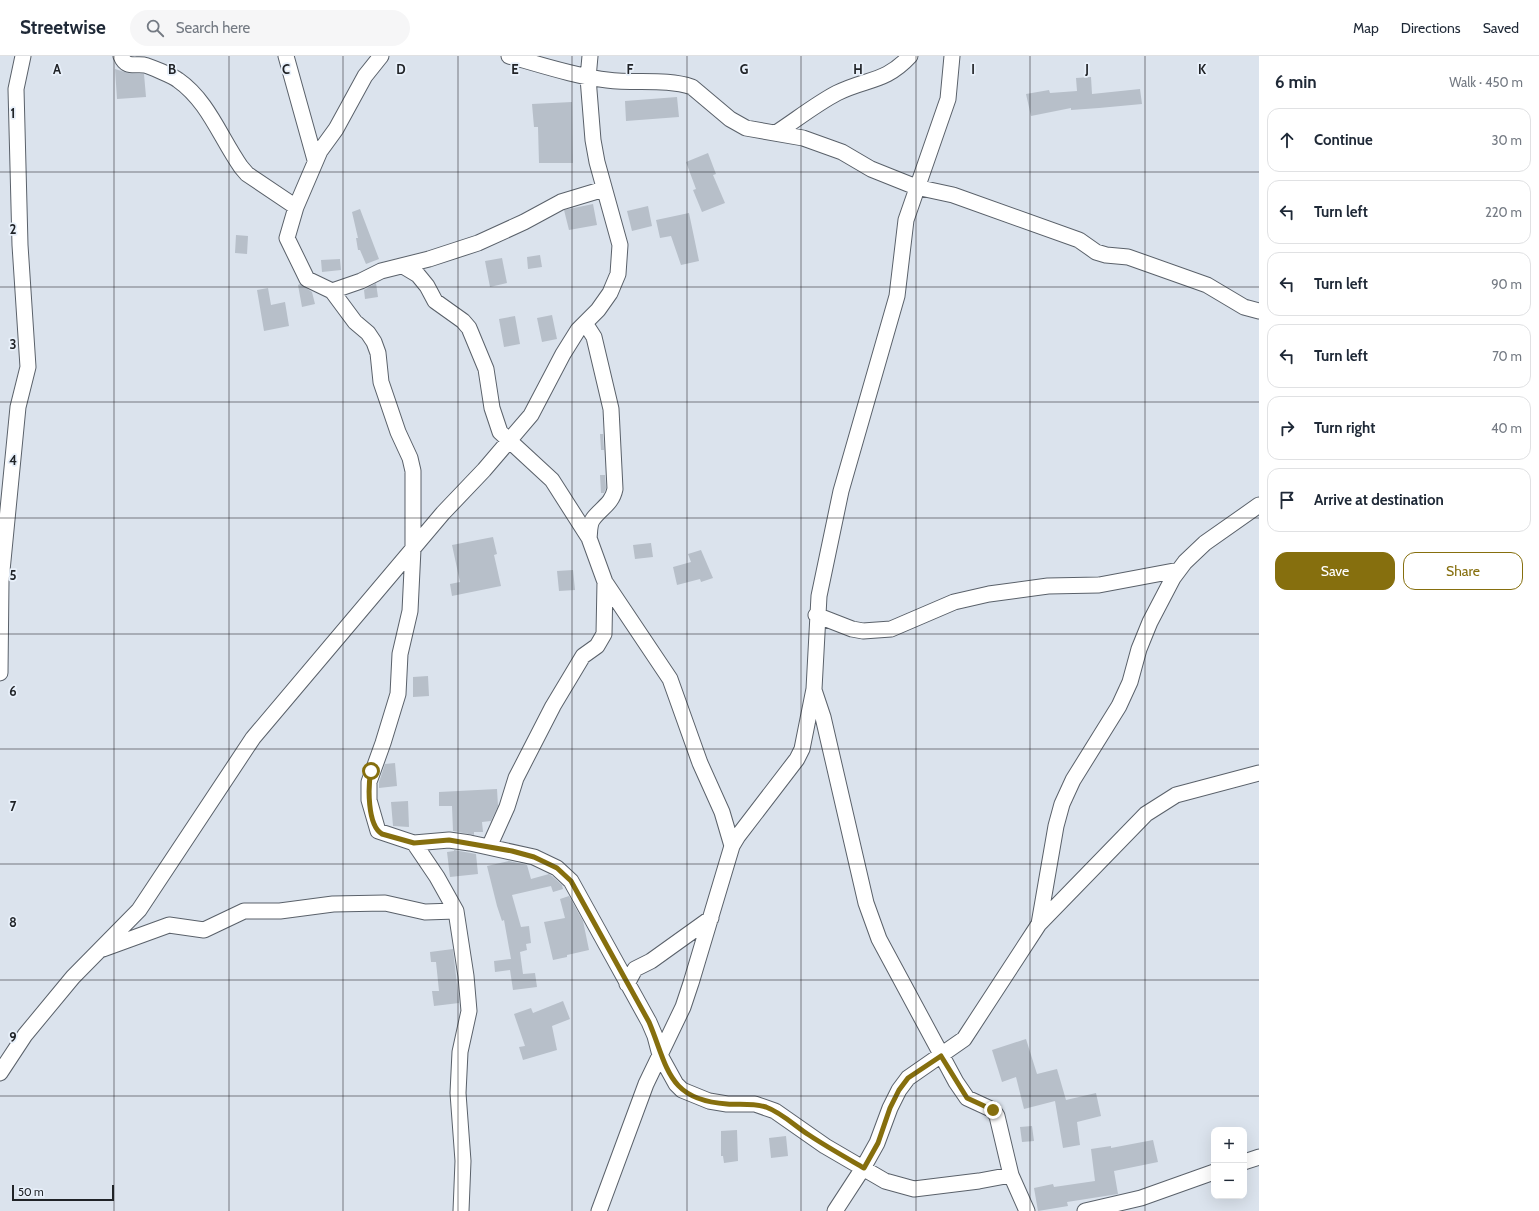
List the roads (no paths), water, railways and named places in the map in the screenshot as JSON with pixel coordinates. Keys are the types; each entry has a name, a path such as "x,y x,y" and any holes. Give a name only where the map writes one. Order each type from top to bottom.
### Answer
{"street":[{"path":"0,673 1,581 18,407 28,367 20,245 16,89 23,56"},
{"path":"121,56 125,63 131,66 144,65 177,79 190,90 209,112 241,167 247,174 296,207"},
{"path":"286,56 315,160"},
{"path":"381,56 365,76 336,129 315,160 287,232 289,244 307,279 332,291 355,322 368,333 378,353 381,382 398,432 410,458 413,472 413,549 410,611 400,654 398,694 384,743 371,771 368,793 378,831 414,843 449,840 489,847 534,857 563,872 571,881 649,1022 655,1036 660,1055 676,1084 689,1095 709,1102 727,1104 755,1104 775,1111 825,1146 885,1181 914,1189 979,1181 1011,1175"},
{"path":"509,56 588,78 610,81 658,81 692,87 738,124 754,130 803,138 830,147 871,169 916,187 953,195 1079,240 1096,252 1106,255 1128,257 1207,285 1244,307 1259,312"},
{"path":"0,1073 24,1035 73,977 139,910 253,738 413,549 531,415 563,354 585,323 598,310 610,293 618,274 621,258 616,226 604,189 593,140 588,78 590,56"},
{"path":"776,133 837,93 887,75 900,66 910,56"},
{"path":"599,1211 646,1084 683,1007 732,846 797,759 802,749 814,689 816,615 841,491 897,296 904,231 916,187 948,100 952,56"},
{"path":"332,291 361,281 381,271 429,259 478,242 524,222 561,202 604,189"},
{"path":"427,286 426,272 429,259"},
{"path":"402,266 418,275 438,304 464,321 469,328 486,369 496,423 500,432 552,480 589,538 605,582 670,679 700,763 722,812 732,846"},
{"path":"594,337 598,310"},
{"path":"585,323 594,337 611,409 615,489 614,497 591,524 589,538"},
{"path":"1039,924 1056,826 1062,804 1073,780 1119,706 1130,682 1139,649 1150,622 1179,570 1206,543 1259,505"},
{"path":"816,615 852,629 863,631 891,629 954,602 989,594 1048,586 1099,585 1179,570"},
{"path":"489,847 507,807 516,778 553,706 583,656 597,646 604,634 605,582"},
{"path":"814,689 823,717 866,903 883,948 941,1056 967,1098 993,1110 996,1116 1011,1175 1027,1211"},
{"path":"835,1211 864,1168 878,1143 890,1108 899,1090 908,1078 941,1056 964,1038 1039,924 1146,814 1164,801 1176,795 1259,773"},
{"path":"414,843 437,877 456,911 466,976 469,1011 460,1052 458,1093 463,1160 462,1211"},
{"path":"99,950 169,925 204,930 244,910 280,911 333,904 385,903 425,912 456,911"},
{"path":"627,984 635,969 656,958 711,918"},
{"path":"615,963 635,969"},
{"path":"1247,1161 1259,1158"},
{"path":"1085,1211 1140,1198 1211,1173"}]}
